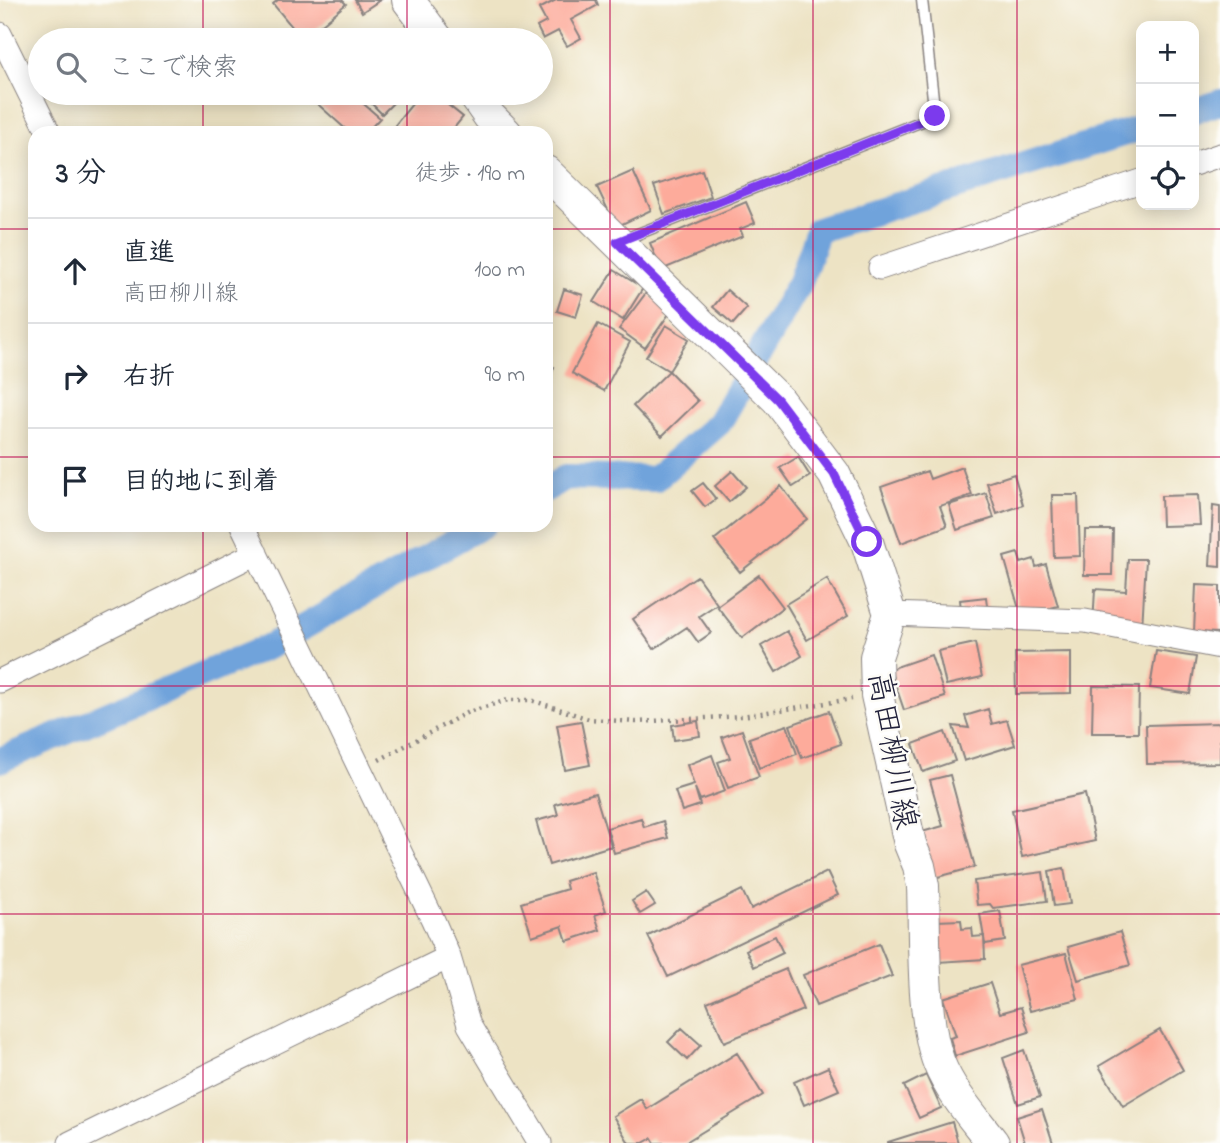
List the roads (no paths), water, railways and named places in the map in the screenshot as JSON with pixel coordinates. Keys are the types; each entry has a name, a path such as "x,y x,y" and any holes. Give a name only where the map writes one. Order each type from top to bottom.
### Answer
{"main road":[{"path":"408,0 429,28"},
{"path":"481,105 499,126"},
{"path":"553,179 778,400 834,474 867,542 890,614"},
{"name":"高田柳川線","path":"890,614 876,657 877,695 910,844 923,886 928,1011 935,1050 951,1087 993,1143"}],"street":[{"path":"0,34 28,91"},
{"path":"35,105 46,126"},
{"path":"1199,162 1220,155"},
{"path":"880,268 1136,183"},
{"path":"246,532 449,957 470,1025 540,1143"},
{"path":"0,681 256,553"},
{"path":"890,614 1085,621 1220,647"},
{"path":"70,1143 449,957"}],"lane":[{"path":"617,242 935,116 922,0"}],"waterway":[{"path":"1199,109 1220,102"},
{"path":"553,485 566,477 655,479 719,423 800,282 818,230 1136,130"},
{"path":"0,760 272,645 471,532"}]}
